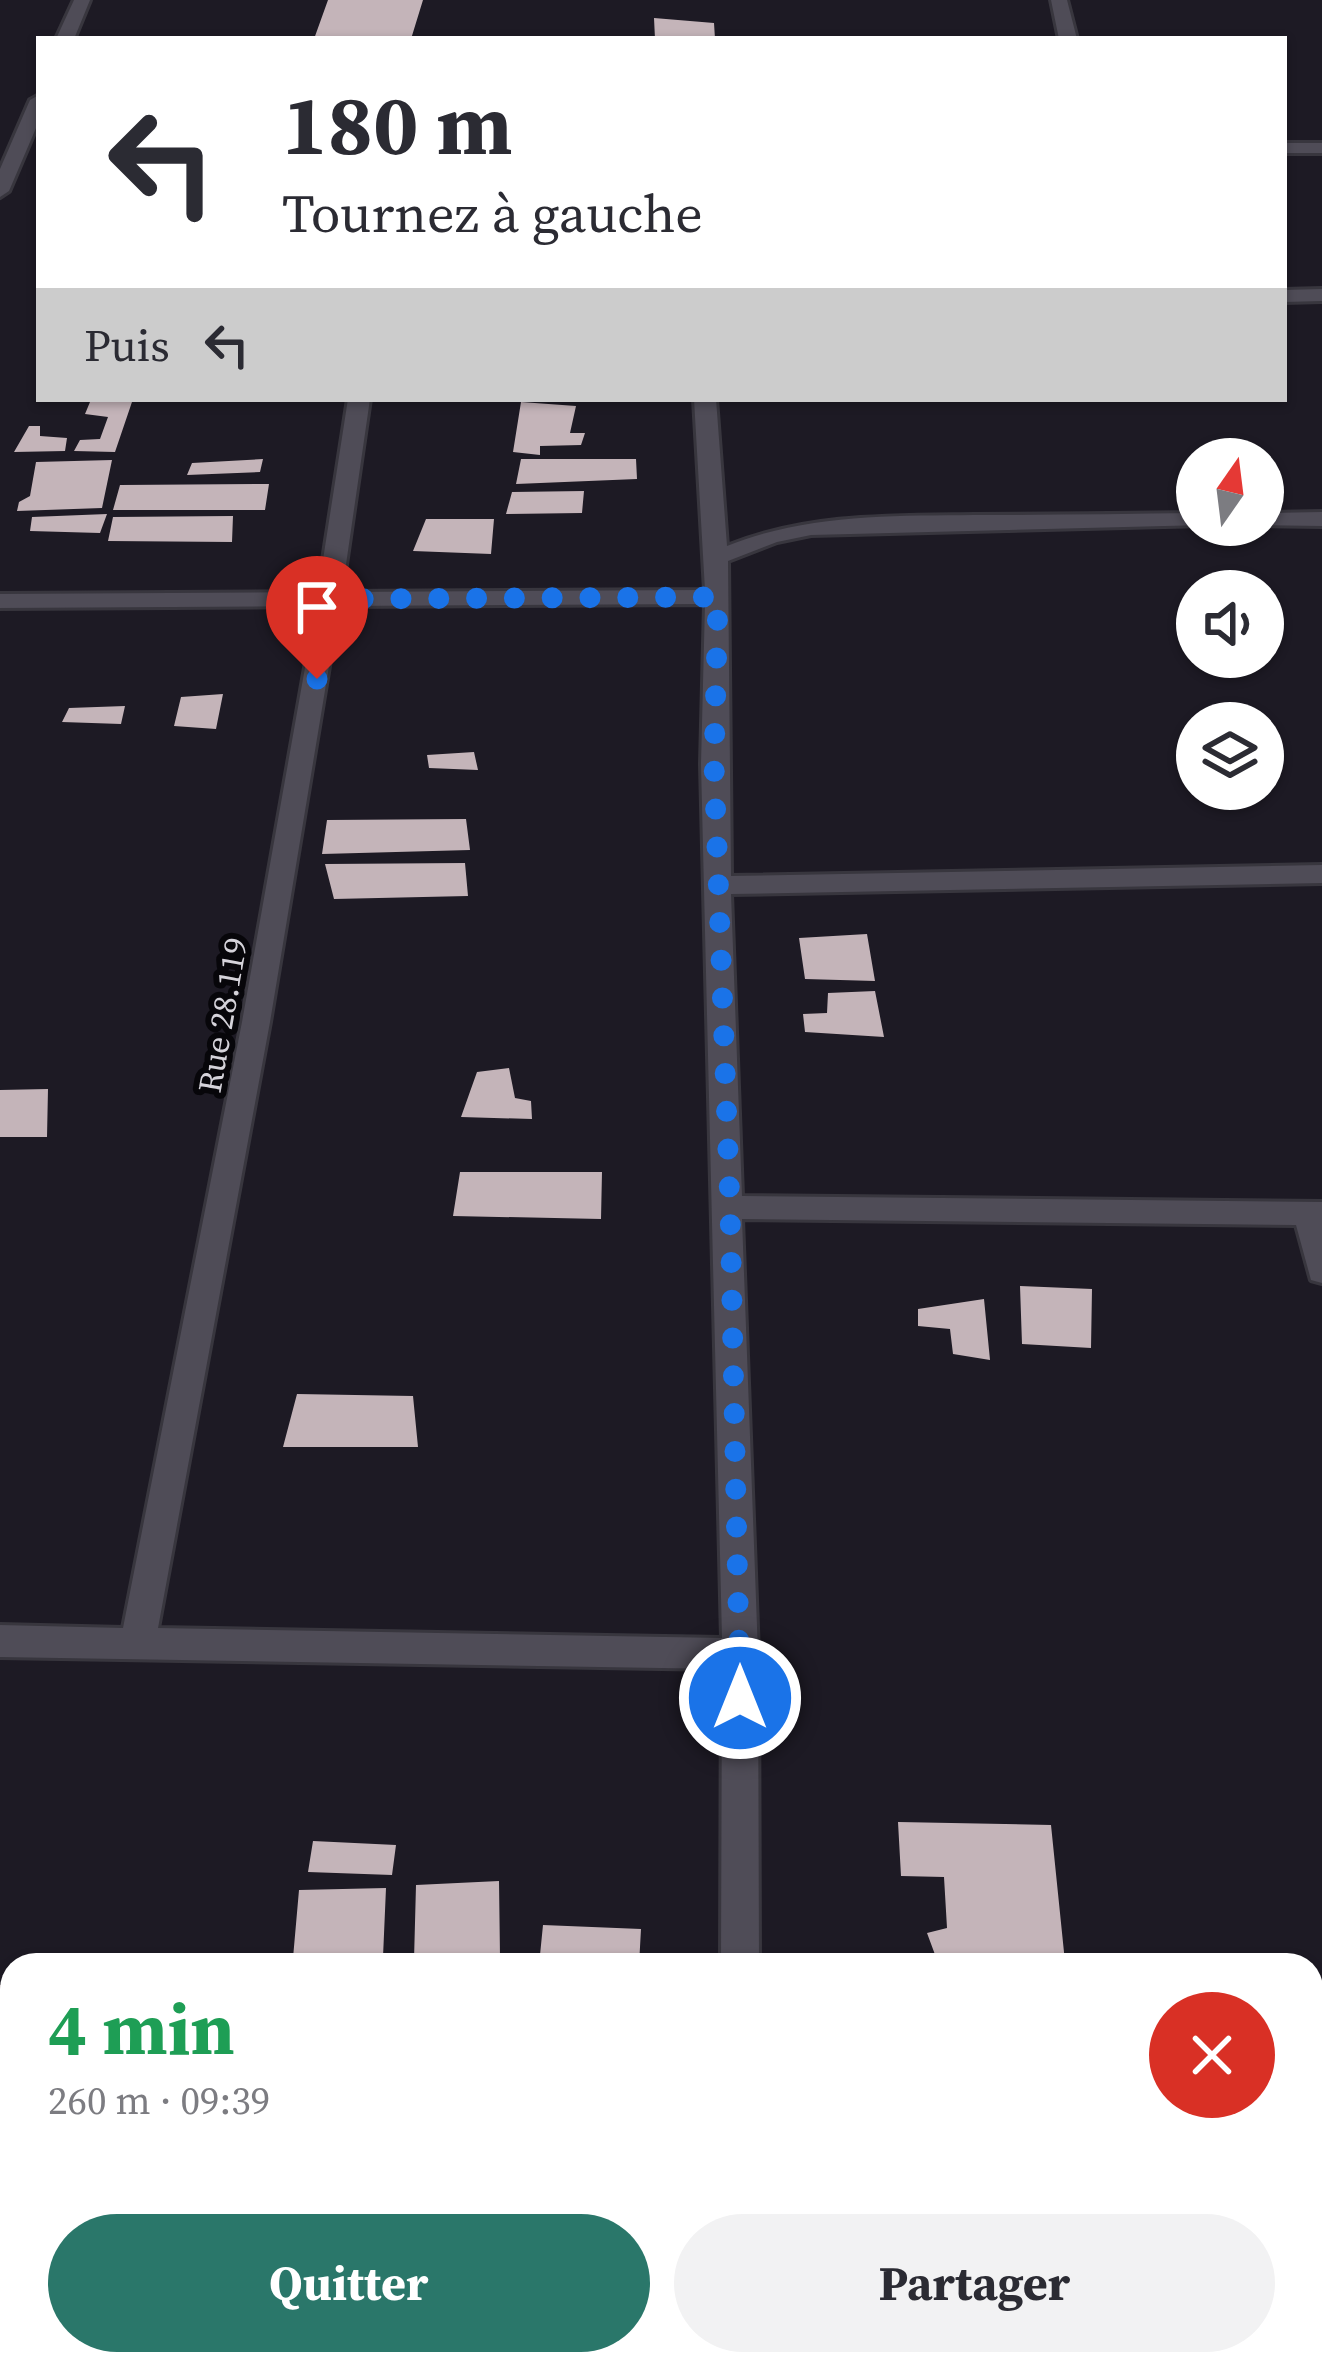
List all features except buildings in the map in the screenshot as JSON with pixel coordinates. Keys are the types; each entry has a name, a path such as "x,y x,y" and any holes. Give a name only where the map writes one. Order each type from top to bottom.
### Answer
{"street":[{"path":"66,36 82,0"},
{"path":"1059,0 1068,36"},
{"path":"0,139 31,139"},
{"path":"0,191 31,139"},
{"path":"1287,148 1322,148"},
{"path":"1287,296 1322,295"},
{"name":"Rue 28.119","path":"138,1641 260,1010 331,599 359,402"},
{"path":"705,402 718,597 714,764 740,1654 740,1953"},
{"path":"1284,520 1322,519"},
{"path":"717,558 771,536 811,528 1176,520"},
{"path":"0,601 718,597"},
{"path":"720,886 1322,874"},
{"path":"730,1207 1316,1215 1322,1271"},
{"path":"0,1641 740,1654"}],"route":[{"path":"317,679 331,599 718,597 714,764 730,1207 740,1698"}]}
